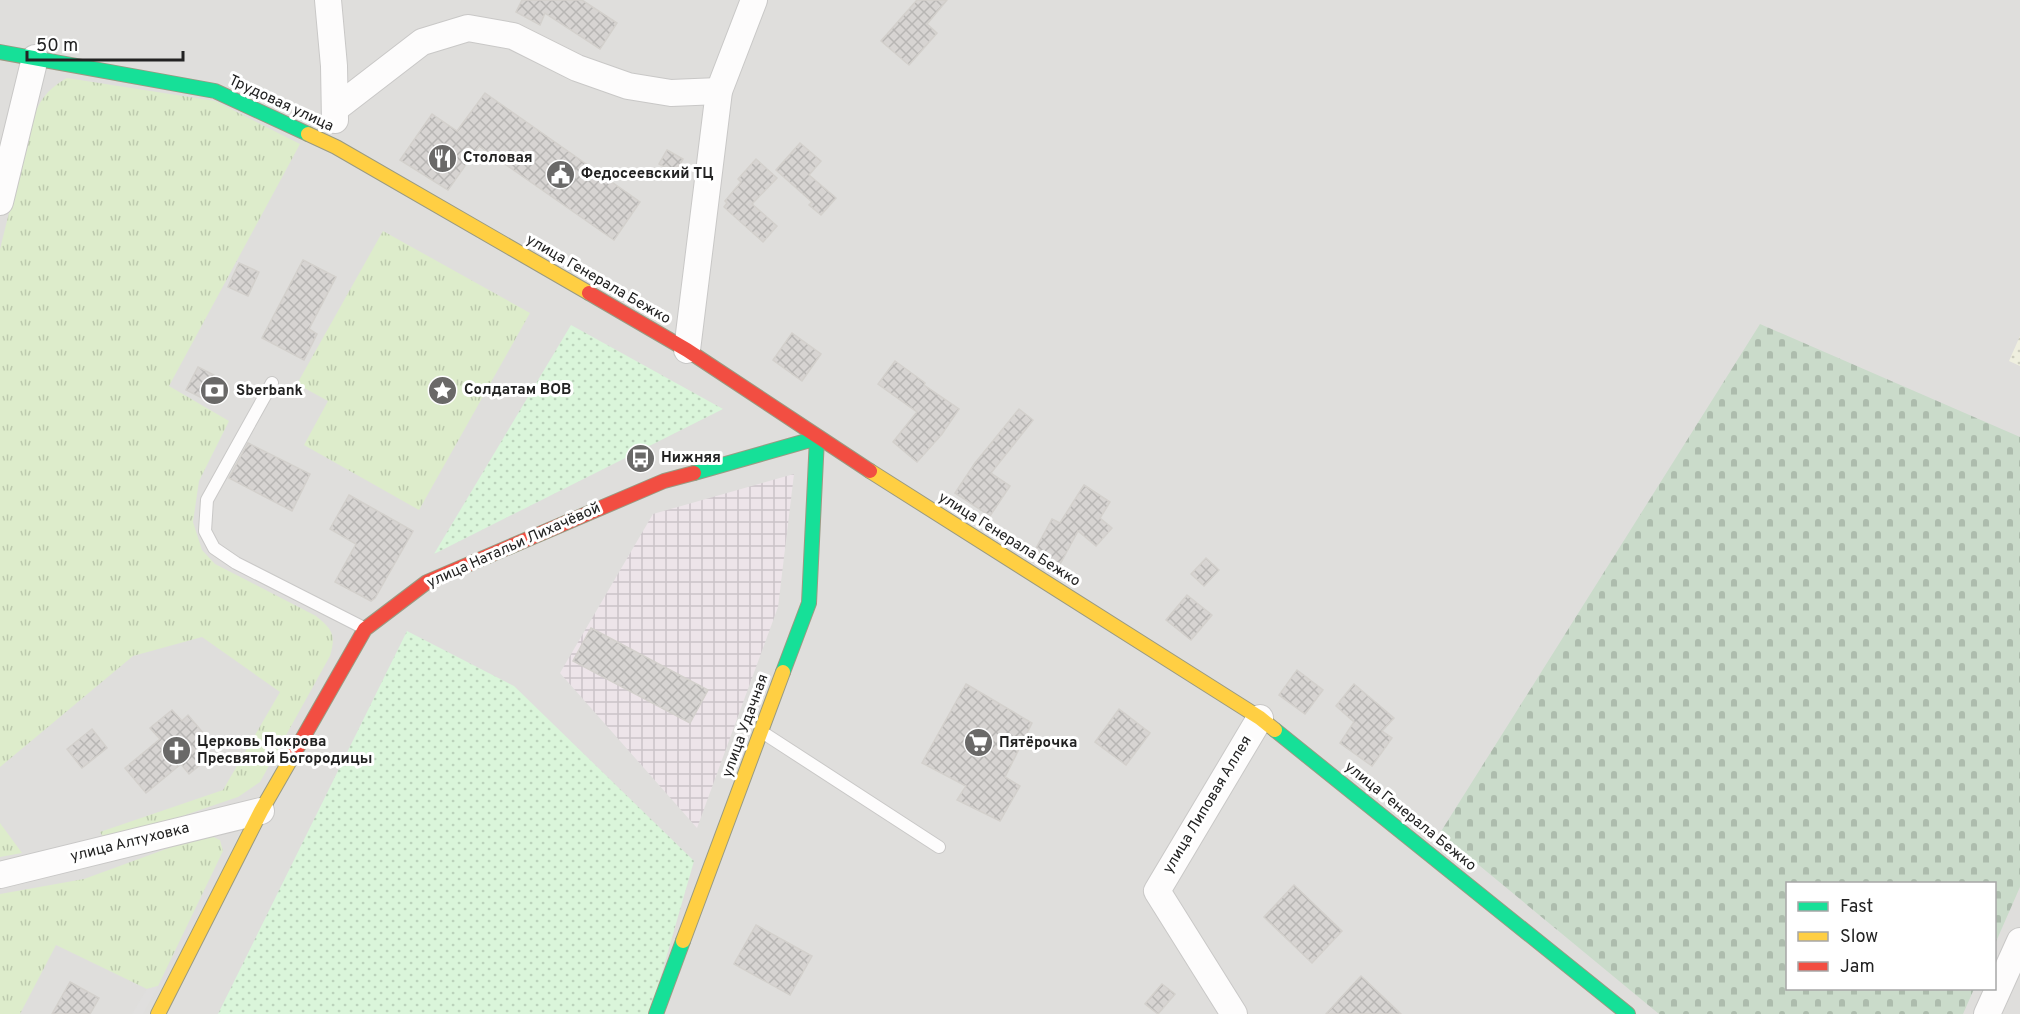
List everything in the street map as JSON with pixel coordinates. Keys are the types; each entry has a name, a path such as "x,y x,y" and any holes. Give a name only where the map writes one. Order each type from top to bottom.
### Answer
{"street":[{"path":"328,0 334,66 336,147"},
{"path":"687,350 719,91 754,0"},
{"path":"335,109 422,42 468,28 513,36 576,68 628,86 671,93 719,91"},
{"name":"Трудовая улица","path":"0,52 215,91 336,147"},
{"path":"0,202 35,58"},
{"name":"улица Генерала Бежко","path":"336,147 687,350 817,438 1260,718 1628,1014"},
{"name":"улица Натальи Лихачёвой","path":"158,1014 261,811 365,629 427,582 653,485 817,438"},
{"name":"улица Удачная","path":"656,1014 809,603 817,438"},
{"name":"улица Липовая Аллея","path":"1234,1014 1157,891 1260,718"},
{"name":"улица Алтуховка","path":"0,874 261,811"},
{"path":"1987,1014 2020,941"}],"lane":[{"path":"272,383 207,500 205,531 214,548 236,563 365,629"},
{"path":"761,731 939,847"}],"shaded area":[{"path":"0,0 2020,0 2020,1014 0,1014"},
{"path":"794,474 778,607 697,828 560,673 653,514"},
{"path":"158,986 143,1014 132,1014 147,989"}],"green space":[{"path":"67,78 215,101 300,144 169,386 229,421 199,481 193,522 202,550 215,564 316,616 326,625 333,638 330,656 260,782 238,797 106,842 100,832 223,790 280,692 202,637 133,656 0,767 0,249 33,117 46,94"},
{"path":"383,231 530,313 419,510 304,445 328,401 297,384"},
{"path":"1760,324 2020,437 2020,887 1996,942 1996,882 1786,882 1786,990 1974,990 1963,1014 1659,1014 1440,833"},
{"path":"571,325 723,409 434,554"},
{"path":"2020,336 2020,366 2009,361"},
{"path":"407,631 514,686 694,861 650,1014 218,1014"},
{"path":"0,823 22,853 0,857"},
{"path":"207,834 220,840 223,851 158,986 147,989 56,945 20,1014 0,1014 0,894 84,879"}],"building":[{"path":"522,0 582,0 617,23 600,49 545,13 540,25 516,12"},
{"path":"917,0 947,0 927,24 937,33 909,65 881,41"},
{"name":"Федосеевский ТЦ","path":"485,93 640,202 614,240 479,146 448,190 400,160 432,114 457,131"},
{"path":"800,143 821,161 809,175 836,198 821,215 809,205 812,202 776,170"},
{"path":"667,150 683,159 675,173 659,164"},
{"path":"756,159 777,178 752,204 777,226 763,242 724,207 727,203 725,201 741,182 738,179"},
{"path":"303,260 336,277 309,329 317,334 304,360 262,338"},
{"path":"239,263 259,272 248,296 228,287"},
{"path":"792,333 821,354 802,381 773,360"},
{"path":"895,361 959,409 942,434 917,462 893,442 917,412 878,384"},
{"path":"198,367 214,375 204,399 186,390"},
{"path":"1019,409 1033,420 991,473 1010,486 990,516 955,493 975,463"},
{"path":"248,443 310,474 292,511 229,478"},
{"path":"1084,485 1110,502 1100,518 1112,528 1096,546 1078,531 1059,566 1034,552 1052,519 1060,523"},
{"path":"349,495 413,531 375,598 371,601 335,582 356,544 330,529"},
{"path":"1206,558 1219,570 1204,586 1191,574"},
{"path":"1187,595 1212,615 1191,640 1166,620"},
{"path":"591,628 708,690 690,723 573,661"},
{"path":"1297,670 1323,690 1305,714 1279,695"},
{"name":"Пятёрочка","path":"966,684 1032,723 1005,777 1020,786 1000,821 957,800 966,786 922,763"},
{"path":"1354,684 1394,718 1382,731 1392,738 1372,766 1340,743 1354,722 1336,706"},
{"path":"1119,709 1150,733 1126,765 1095,742"},
{"name":"Церковь Покрова Пресвятой Богородицы","path":"172,710 182,721 188,715 209,740 202,746 211,756 189,774 181,764 146,793 125,768 160,739 150,728"},
{"path":"92,729 107,748 82,768 67,749"},
{"path":"1294,885 1342,931 1312,963 1264,917"},
{"path":"756,925 812,956 790,995 734,964"},
{"path":"1361,976 1401,1014 1326,1014"},
{"path":"70,982 99,998 90,1014 52,1014"},
{"path":"1162,984 1175,994 1158,1014 1145,1004"}],"traffic: fast":[{"path":"0,52 215,91 308,134"},
{"path":"694,473 817,438 809,603 783,672"},
{"path":"1275,730 1628,1014"},
{"path":"656,1014 683,941"}],"traffic: slow":[{"path":"308,134 336,147 589,293"},
{"path":"870,471 1260,718 1275,730"},
{"path":"683,941 783,672"},
{"path":"158,1014 261,811 296,750"}],"traffic: jam":[{"path":"589,293 687,350 870,471"},
{"path":"296,750 365,629 427,582 664,481 694,473"}],"place":[{"name":"Столовая","path":"442,158"},
{"name":"Федосеевский ТЦ","path":"560,174"},
{"name":"Солдатам ВОВ","path":"443,390"},
{"name":"Sberbank","path":"215,391"},
{"name":"Нижняя","path":"640,458"},
{"name":"Пятёрочка","path":"978,743"},
{"name":"Церковь Покрова Пресвятой Богородицы","path":"176,751"}]}
